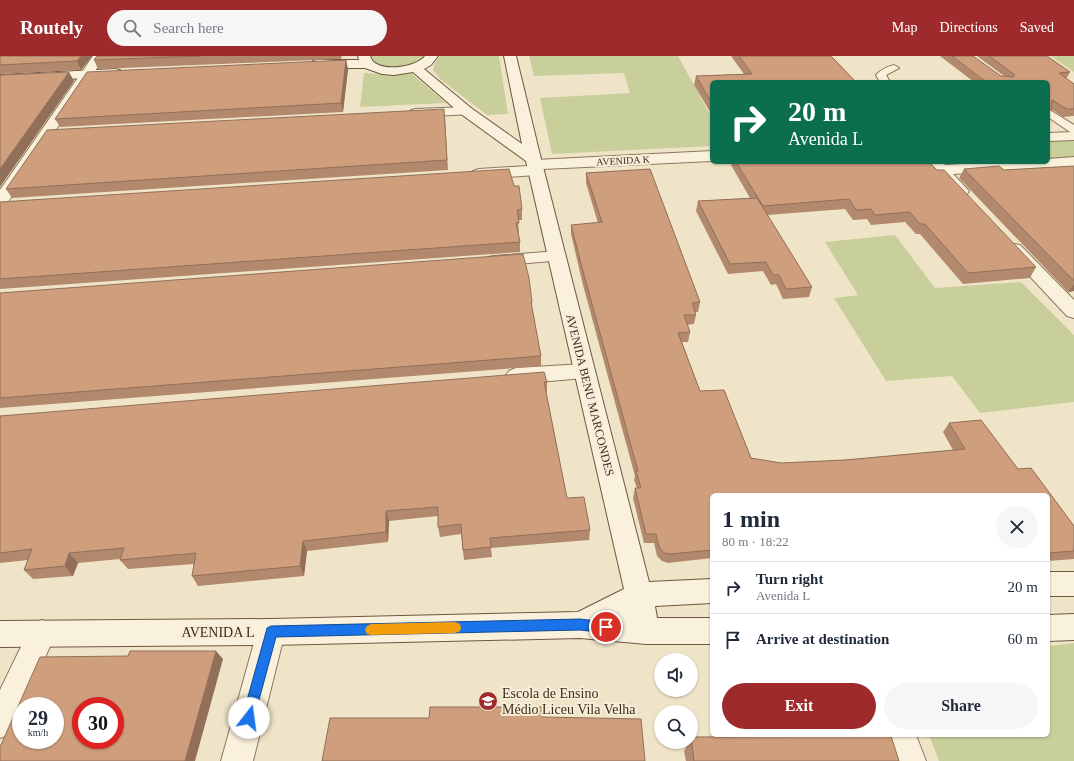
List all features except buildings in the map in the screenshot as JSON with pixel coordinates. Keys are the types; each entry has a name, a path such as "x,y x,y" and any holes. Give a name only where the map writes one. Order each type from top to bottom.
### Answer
{"street":[{"path":"306,61 322,56"},
{"path":"306,61 365,60 381,70 404,70 416,68 425,64 432,56"},
{"name":"AVENIDA BENU MARCONDES","path":"510,56 584,371 639,595 646,631"},
{"path":"0,79 92,65"},
{"path":"0,202 92,65"},
{"path":"0,71 92,65 125,69"},
{"path":"416,68 466,111 535,165"},
{"path":"403,114 466,111"},
{"path":"47,134 63,133"},
{"path":"1050,137 1074,136"},
{"name":"AVENIDA K","path":"465,175 535,165 710,156"},
{"path":"1050,164 1073,163"},
{"path":"937,166 1028,164"},
{"path":"937,166 973,204"},
{"path":"1005,238 1074,312"},
{"path":"477,262 557,256"},
{"path":"497,378 584,371"},
{"path":"1050,584 1074,584"},
{"name":"AVENIDA L","path":"580,625 639,595 710,591"},
{"name":"AVENIDA L","path":"0,634 271,632 580,625 646,631 710,631"},
{"path":"1050,628 1074,627"},
{"path":"237,761 271,632"},
{"path":"0,723 42,633"},
{"path":"902,737 910,761"}],"lane":[{"path":"884,80 882,74 885,71 894,68"},
{"path":"1050,113 1074,130"}],"green space":[{"path":"371,56 426,56 426,58 408,67 394,68 383,67 374,63 371,60"},
{"path":"440,56 499,56 508,114 487,115 440,79 433,70 435,63"},
{"path":"529,56 678,56 710,114 710,146 552,154 540,98 630,93 624,73 534,76"},
{"path":"1051,56 1074,56 1074,72"},
{"path":"364,73 397,75 411,73 446,103 360,107"},
{"path":"1074,139 1074,157 1050,159 1050,141"},
{"path":"895,235 935,288 1021,282 1074,335 1074,402 980,413 952,376 886,381 834,298 858,295 825,242"},
{"path":"1074,643 1074,761 939,761 930,737 1050,737 1050,646"}],"slow traffic":[{"path":"371,630 455,628"}],"place":[{"name":"Escola de Ensino Médio Liceu Vila Velha","path":"488,701"}],"route":[{"path":"249,718 271,632 580,625 606,627"}]}
